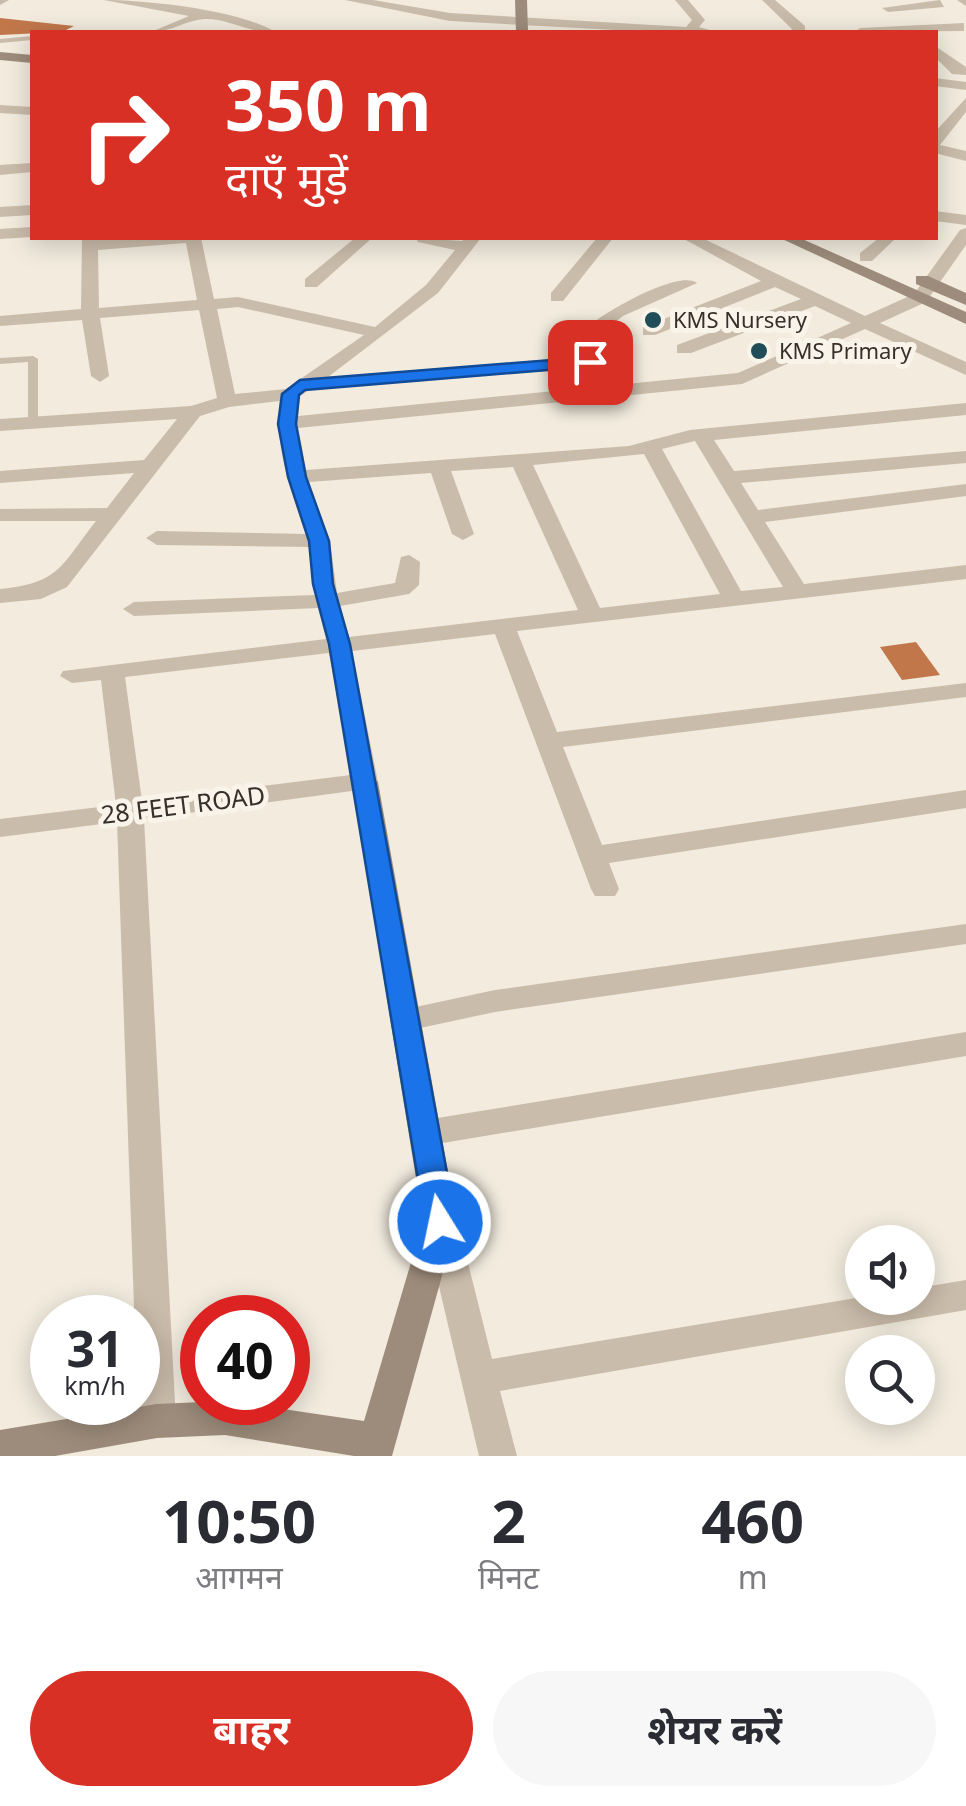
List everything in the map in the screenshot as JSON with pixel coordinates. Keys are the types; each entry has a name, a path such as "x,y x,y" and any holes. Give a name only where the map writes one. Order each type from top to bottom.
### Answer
{"street":[{"path":"110,0 205,15 261,30"},
{"path":"352,0 521,27 690,30 699,20 682,0"},
{"path":"439,30 457,0"},
{"path":"521,0 521,27"},
{"path":"768,0 799,30"},
{"path":"913,30 888,8 940,4"},
{"path":"163,30 205,15"},
{"path":"842,21 898,16"},
{"path":"926,30 964,27"},
{"path":"938,52 963,72"},
{"path":"0,54 30,57"},
{"path":"938,68 963,72"},
{"path":"938,82 966,86"},
{"path":"938,141 966,102"},
{"path":"0,109 30,110"},
{"path":"0,122 30,120"},
{"path":"938,146 966,156"},
{"path":"0,170 30,168"},
{"path":"0,212 30,210"},
{"path":"938,216 966,220"},
{"path":"0,234 30,232"},
{"path":"287,424 736,379 867,325 925,291 966,232"},
{"path":"100,376 90,314 90,242 140,240"},
{"path":"190,240 226,401"},
{"path":"311,283 362,240"},
{"path":"557,296 604,240"},
{"path":"694,240 966,369"},
{"path":"793,240 925,291 966,300"},
{"path":"826,240 866,257 966,319"},
{"path":"866,257 886,240"},
{"path":"468,242 432,289 379,332 296,389 287,424 297,477 319,541 327,601 339,644 440,1222 498,1456"},
{"path":"944,259 966,266"},
{"path":"649,331 775,280"},
{"path":"606,392 582,343 584,337 617,312 688,283"},
{"path":"684,350 815,300"},
{"path":"0,322 206,302 260,304 379,332"},
{"path":"617,312 736,379"},
{"path":"0,425 193,412 226,401 296,389 590,362"},
{"path":"297,477 651,448 702,435 966,409"},
{"path":"0,596 52,588 193,412"},
{"path":"702,435 798,593"},
{"path":"651,448 735,601"},
{"path":"729,478 966,457"},
{"path":"521,461 592,618"},
{"path":"0,477 152,466"},
{"path":"440,468 463,534"},
{"path":"753,518 964,493"},
{"path":"0,515 114,514"},
{"path":"158,538 319,541"},
{"path":"134,609 327,601 406,588 408,562"},
{"path":"72,676 966,572"},
{"path":"504,628 606,889"},
{"path":"112,672 130,812 152,1295"},
{"path":"545,741 966,690"},
{"name":"28 FEET ROAD","path":"0,828 365,782"},
{"path":"592,856 966,799"},
{"path":"406,1020 495,1001 966,934"},
{"path":"425,1133 966,1044"},
{"path":"160,1421 225,1418 375,1448 440,1222"},
{"path":"479,1378 966,1295"},
{"path":"0,1448 80,1445 145,1425"}],"lane":[{"path":"0,41 30,38"},
{"path":"0,361 33,358 33,424"}],"building":[{"path":"0,18 74,26 66,30 0,35"},
{"path":"916,642 940,675 902,680 880,647"}],"place":[{"name":"KMS Nursery","path":"653,320"},
{"name":"KMS Primary","path":"759,351"}],"route":[{"path":"440,1222 339,644 323,584 319,541 297,477 287,424 290,394 300,385 590,362"}]}
